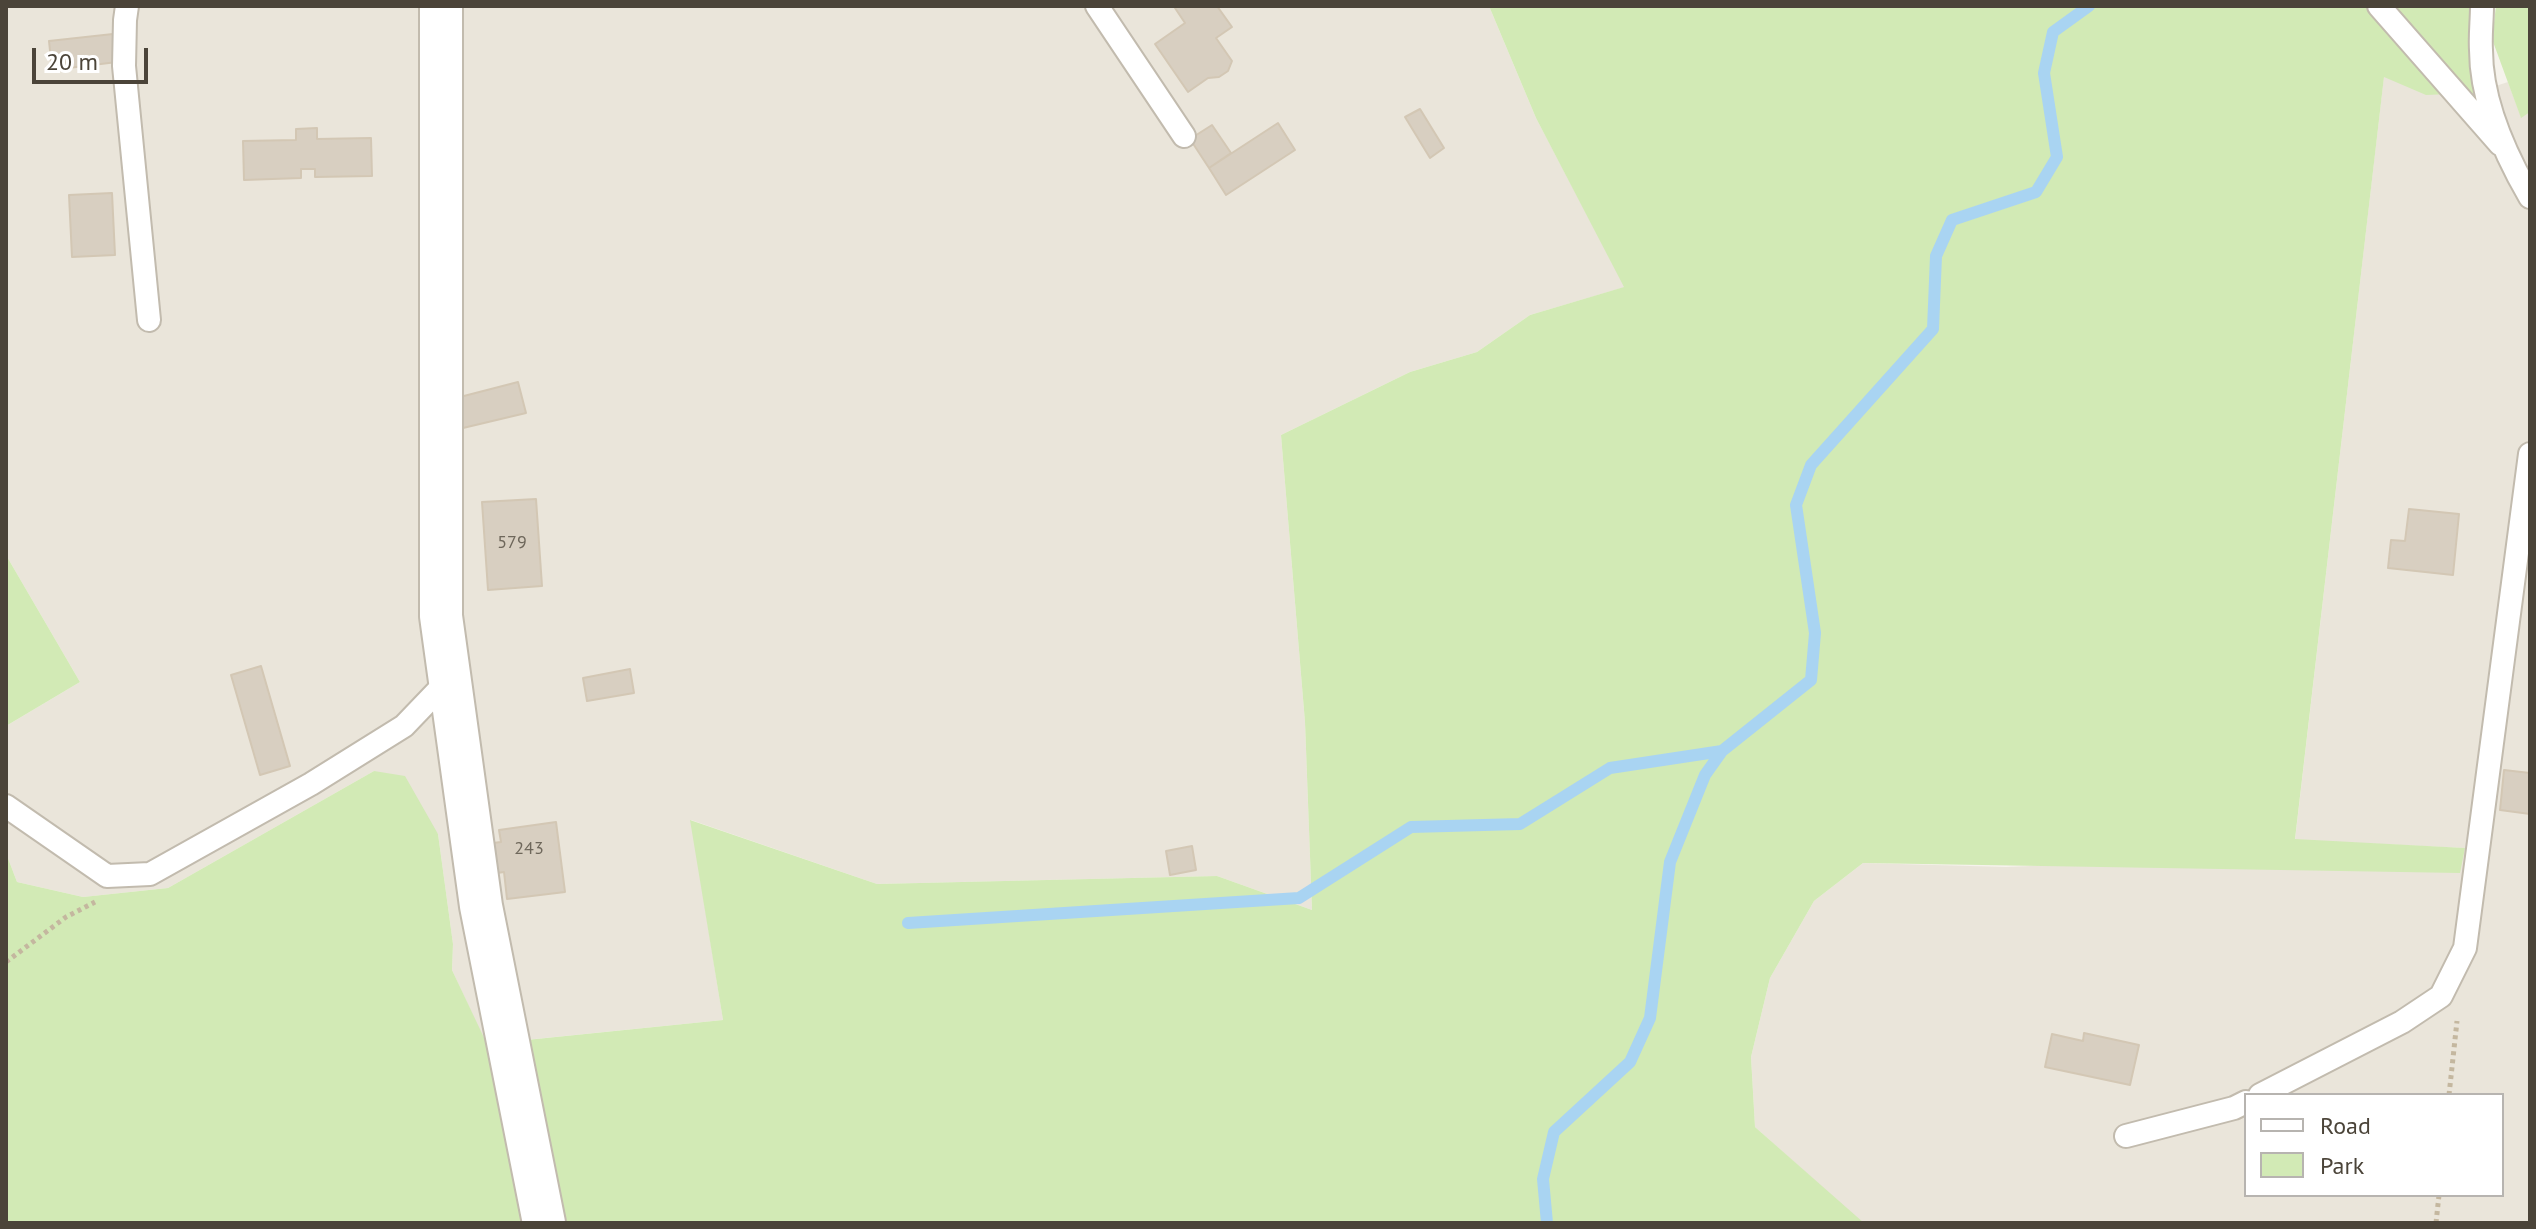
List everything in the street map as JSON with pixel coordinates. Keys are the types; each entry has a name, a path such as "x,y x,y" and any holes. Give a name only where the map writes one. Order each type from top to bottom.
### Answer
{"street":[{"path":"441,6 441,616 481,906 544,1223"}],"lane":[{"path":"127,6 124,66 149,320"},
{"path":"1097,6 1184,136"},
{"path":"2379,6 2505,150"},
{"path":"2482,6 2480,52 2486,90 2505,150 2530,197"},
{"path":"2264,1093 2402,1022 2441,996 2465,948 2530,454"},
{"path":"6,806 107,876 150,874 311,784 404,726 450,678"},
{"path":"2126,1136 2244,1103"}],"path":[{"path":"6,962 66,917 150,874"},
{"path":"2436,1223 2439,1197"}],"shaded area":[{"path":"6,6 1489,6 1536,118 1625,287 1530,315 1477,352 1410,372 1281,435 1305,722 1312,910 1217,876 877,884 691,820 723,1020 486,1044 452,970 453,944 438,834 374,771 168,888 83,897 17,882 6,853 6,726 80,682 6,555"},
{"path":"2384,76 2474,93 2508,82 2521,117 2530,112 2530,1223 1862,1223 1755,1127 1751,1057 1770,978 1814,901 1863,863 2006,867 2464,848 2295,840"}],"green space":[{"path":"1489,6 2475,6 2474,93 2426,95 2384,77 2295,839 2465,848 2460,873 1863,863 1814,901 1770,978 1751,1057 1755,1127 1864,1223 6,1223 6,853 17,882 83,897 168,888 374,771 405,776 438,834 453,944 452,970 487,1044 723,1020 690,820 877,884 1217,876 1312,910 1305,722 1281,435 1410,372 1477,352 1530,315 1624,287 1536,118"},
{"path":"2496,6 2530,6 2530,112 2521,118 2492,39"},
{"path":"6,555 80,682 6,726"}],"building":[{"path":"1217,6 1232,27 1216,38 1232,61 1228,71 1219,77 1208,78 1188,92 1155,44 1185,23 1175,8"},
{"path":"113,34 117,62 52,70 49,41"},
{"path":"1420,109 1444,148 1430,158 1405,117"},
{"path":"1278,123 1295,150 1226,195 1209,168"},
{"path":"1212,125 1231,153 1209,168 1190,139"},
{"path":"317,128 317,139 371,138 372,176 315,177 315,169 301,169 301,178 244,180 243,141 296,140 296,129"},
{"path":"112,193 115,255 72,257 69,195"},
{"path":"518,382 526,413 463,428 460,397"},
{"path":"536,499 542,586 488,590 482,502"},
{"path":"2409,509 2459,514 2453,575 2388,568 2391,540 2405,541"},
{"path":"261,666 290,766 260,775 231,675"},
{"path":"630,669 634,693 587,701 583,678"},
{"path":"2504,770 2530,773 2530,814 2500,810"},
{"path":"556,822 565,892 507,899 504,872 497,873 493,843 501,842 499,830"},
{"path":"1192,846 1196,870 1170,875 1166,851"},
{"path":"2084,1033 2139,1045 2130,1085 2045,1067 2052,1034 2083,1041"}],"waterway":[{"path":"1547,1223 1543,1179 1554,1132 1630,1062 1650,1018 1670,862 1705,775 1722,751 1811,680 1815,633 1796,505 1811,465 1933,329 1936,256 1952,220 2036,192 2057,157 2044,73 2053,32 2089,6"},
{"path":"908,923 1299,898 1411,827 1520,824 1610,768 1722,751"}]}
